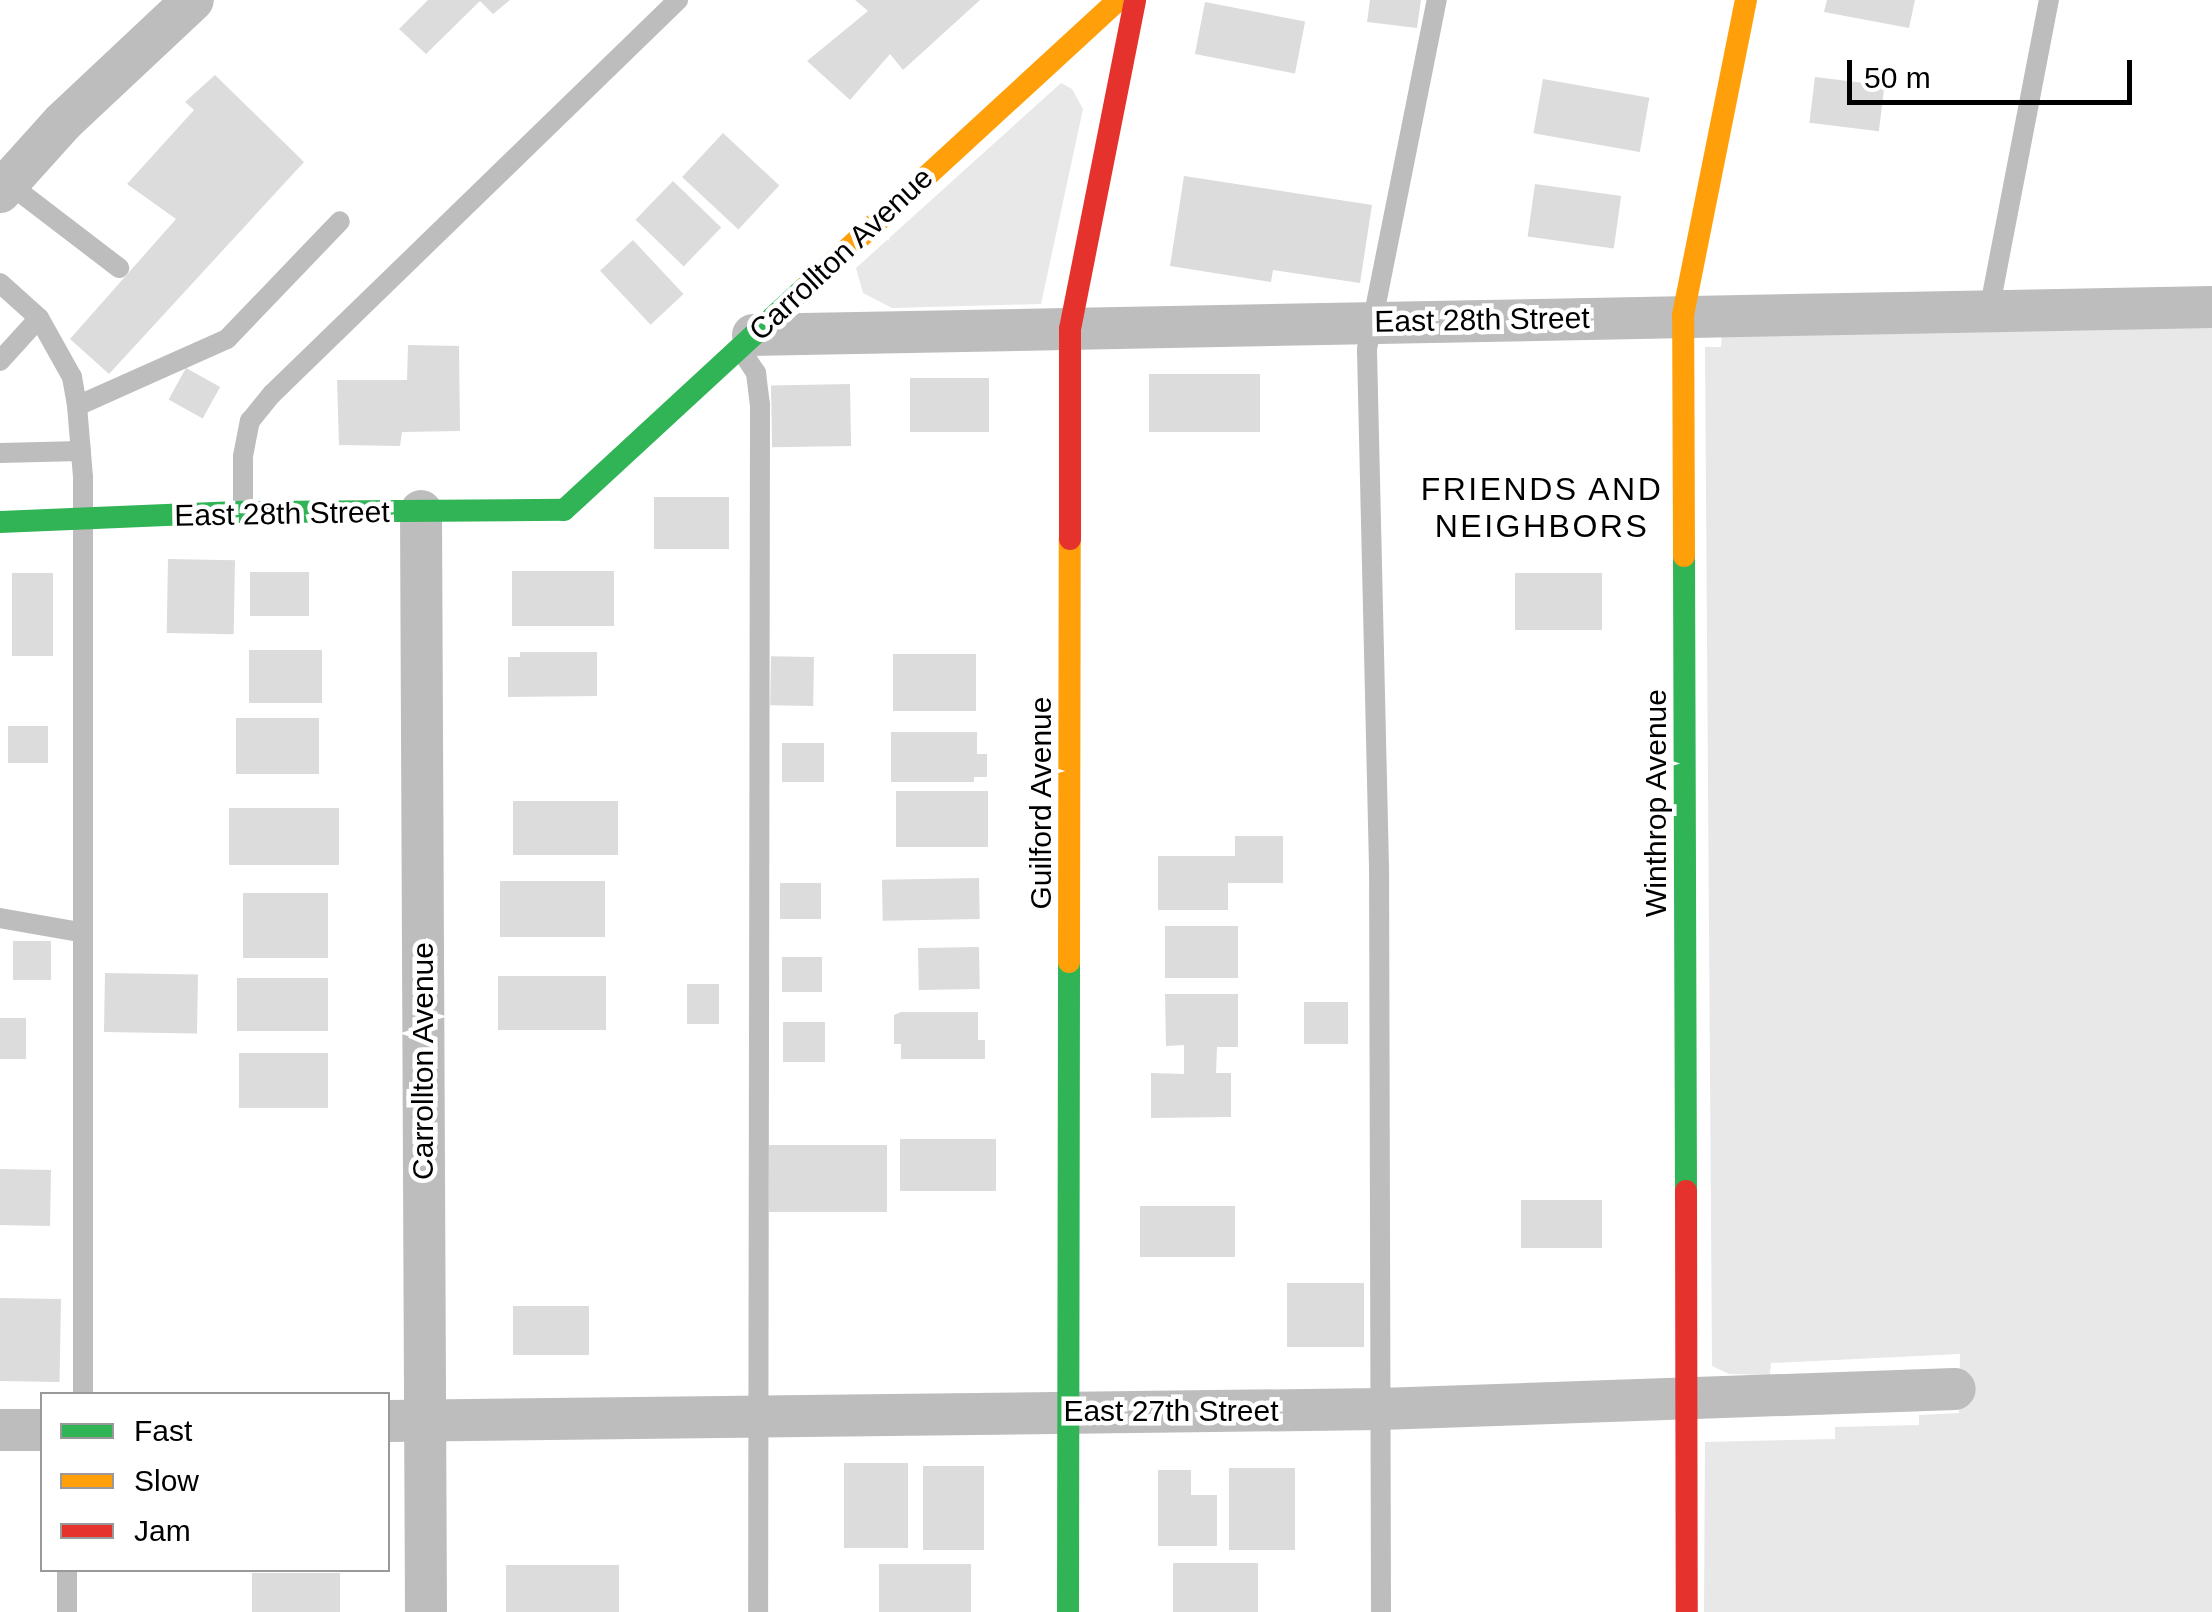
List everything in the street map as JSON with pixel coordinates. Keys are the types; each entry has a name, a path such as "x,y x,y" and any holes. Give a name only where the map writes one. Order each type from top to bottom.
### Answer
{"street":[{"path":"4,188 63,122 193,0"},
{"name":"Carrollton Avenue","path":"564,510 1118,0"},
{"name":"Guilford Avenue","path":"1068,1612 1070,329 1136,0"},
{"name":"Winthrop Avenue","path":"1686,1612 1684,315 1746,0"},
{"name":"East 28th Street","path":"746,341 1070,329 2212,307"},
{"name":"East 28th Street","path":"0,522 243,512 564,510"},
{"name":"Carrollton Avenue","path":"421,511 406,1420 426,1612"},
{"name":"East 27th Street","path":"406,1420 1380,1409 1955,1388"},
{"path":"0,1430 40,1430"}],"lane":[{"path":"243,512 243,456 250,421 272,394 678,0"},
{"path":"1381,1612 1379,867 1367,349 1437,0"},
{"path":"1989,310 2048,0"},
{"path":"4,188 120,268"},
{"path":"78,406 226,339 340,220"},
{"path":"0,283 39,318 72,376 78,406 83,1392"},
{"path":"0,361 39,318"},
{"path":"746,341 760,404 758,1612"},
{"path":"0,453 81,451"},
{"path":"0,918 79,932"},
{"path":"67,1572 67,1612"}],"shaded area":[{"path":"1061,83 1072,89 1083,109 1041,304 892,308 863,293 856,268"},
{"path":"2212,319 2212,1612 1704,1612 1705,1442 1835,1439 1835,1427 1919,1425 1919,1415 1959,1413 1960,1354 1771,1363 1770,1375 1729,1374 1712,1366 1705,347 1721,347 1722,332"}],"building":[{"path":"428,0 510,0 493,14 480,1 426,54 399,29"},
{"path":"855,0 980,0 903,70 890,54 850,100 807,61 868,11"},
{"path":"1370,0 1421,0 1417,28 1367,22"},
{"path":"1827,0 1915,0 1909,28 1824,12"},
{"path":"1205,2 1305,21 1295,73 1195,54"},
{"path":"215,75 304,162 109,374 70,339 176,219 127,184 194,110 185,102"},
{"path":"1815,77 1884,86 1879,131 1809,123"},
{"path":"1543,79 1649,98 1640,152 1533,133"},
{"path":"723,133 779,186 738,229 682,177"},
{"path":"1184,176 1372,205 1360,283 1273,270 1271,282 1170,266"},
{"path":"673,181 721,228 684,266 635,220"},
{"path":"1535,184 1621,196 1614,249 1528,236"},
{"path":"633,240 683,294 651,325 600,271"},
{"path":"408,345 459,346 460,431 402,432 400,446 339,445 337,380 407,380"},
{"path":"186,368 220,387 203,418 169,399"},
{"path":"1149,374 1260,374 1260,432 1149,432"},
{"path":"910,378 989,378 989,432 910,432"},
{"path":"850,384 851,446 772,447 771,385"},
{"path":"654,497 729,497 729,549 654,549"},
{"path":"168,559 235,560 234,634 167,633"},
{"path":"512,571 614,571 614,626 512,626"},
{"path":"250,572 309,572 309,616 250,616"},
{"path":"12,573 53,573 53,656 12,656"},
{"path":"1515,573 1602,573 1602,630 1515,630"},
{"path":"249,650 322,650 322,703 249,703"},
{"path":"520,652 597,652 597,696 508,697 508,657 520,657"},
{"path":"893,654 976,654 976,711 893,711"},
{"path":"771,656 814,657 813,706 770,705"},
{"path":"236,718 319,718 319,774 236,774"},
{"path":"8,726 48,726 48,763 8,763"},
{"path":"891,732 977,732 977,754 987,754 987,777 974,777 974,782 891,782"},
{"path":"782,743 824,743 824,782 782,782"},
{"path":"896,791 988,791 988,847 896,847"},
{"path":"513,801 618,801 618,855 513,855"},
{"path":"229,808 339,808 339,865 229,865"},
{"path":"1235,836 1283,836 1283,883 1228,883 1228,910 1158,910 1158,856 1235,856"},
{"path":"979,878 980,919 883,921 882,880"},
{"path":"500,881 605,881 605,937 500,937"},
{"path":"780,883 821,883 821,919 780,919"},
{"path":"243,893 328,893 328,958 243,958"},
{"path":"1165,926 1238,926 1238,978 1165,978"},
{"path":"13,941 51,941 51,980 13,980"},
{"path":"979,947 980,989 919,990 918,948"},
{"path":"782,957 822,957 822,992 782,992"},
{"path":"105,973 198,975 197,1034 104,1032"},
{"path":"498,976 606,976 606,1030 498,1030"},
{"path":"237,978 328,978 328,1031 237,1031"},
{"path":"687,984 719,984 719,1024 687,1024"},
{"path":"1165,994 1238,994 1238,1047 1217,1047 1216,1073 1231,1073 1231,1117 1151,1118 1151,1073 1184,1074 1184,1045 1166,1046"},
{"path":"1304,1002 1348,1002 1348,1044 1304,1044"},
{"path":"978,1012 978,1040 985,1040 985,1059 901,1059 901,1044 894,1044 894,1015"},
{"path":"0,1018 26,1018 26,1059 0,1059"},
{"path":"783,1022 825,1022 825,1062 783,1062"},
{"path":"239,1053 328,1053 328,1108 239,1108"},
{"path":"900,1139 996,1139 996,1191 900,1191"},
{"path":"769,1145 887,1145 887,1212 769,1212"},
{"path":"0,1169 51,1170 50,1226 0,1225"},
{"path":"1521,1200 1602,1200 1602,1248 1521,1248"},
{"path":"1140,1206 1235,1206 1235,1257 1140,1257"},
{"path":"1287,1283 1364,1283 1364,1347 1287,1347"},
{"path":"0,1298 61,1299 60,1382 0,1381"},
{"path":"513,1306 589,1306 589,1355 513,1355"},
{"path":"844,1463 908,1463 908,1548 844,1548"},
{"path":"923,1466 984,1466 984,1550 923,1550"},
{"path":"1229,1468 1295,1468 1295,1550 1229,1550"},
{"path":"1158,1470 1191,1470 1191,1495 1217,1495 1217,1546 1158,1546"},
{"path":"1173,1563 1258,1563 1258,1612 1173,1612"},
{"path":"879,1564 971,1564 971,1612 879,1612"},
{"path":"506,1565 619,1565 619,1612 506,1612"},
{"path":"252,1573 340,1573 340,1612 252,1612"}],"traffic: fast":[{"path":"0,522 243,512 564,510 805,288"},
{"path":"1684,556 1686,1191"},
{"path":"1068,1612 1069,962"}],"traffic: slow":[{"path":"805,288 1118,0"},
{"path":"1684,556 1683,315 1746,0"},
{"path":"1069,962 1070,539"}],"traffic: jam":[{"path":"1070,539 1070,329 1135,0"},
{"path":"1686,1191 1687,1612"}],"district":[{"name":"FRIENDS AND NEIGHBORS","path":"1542,508"}]}
